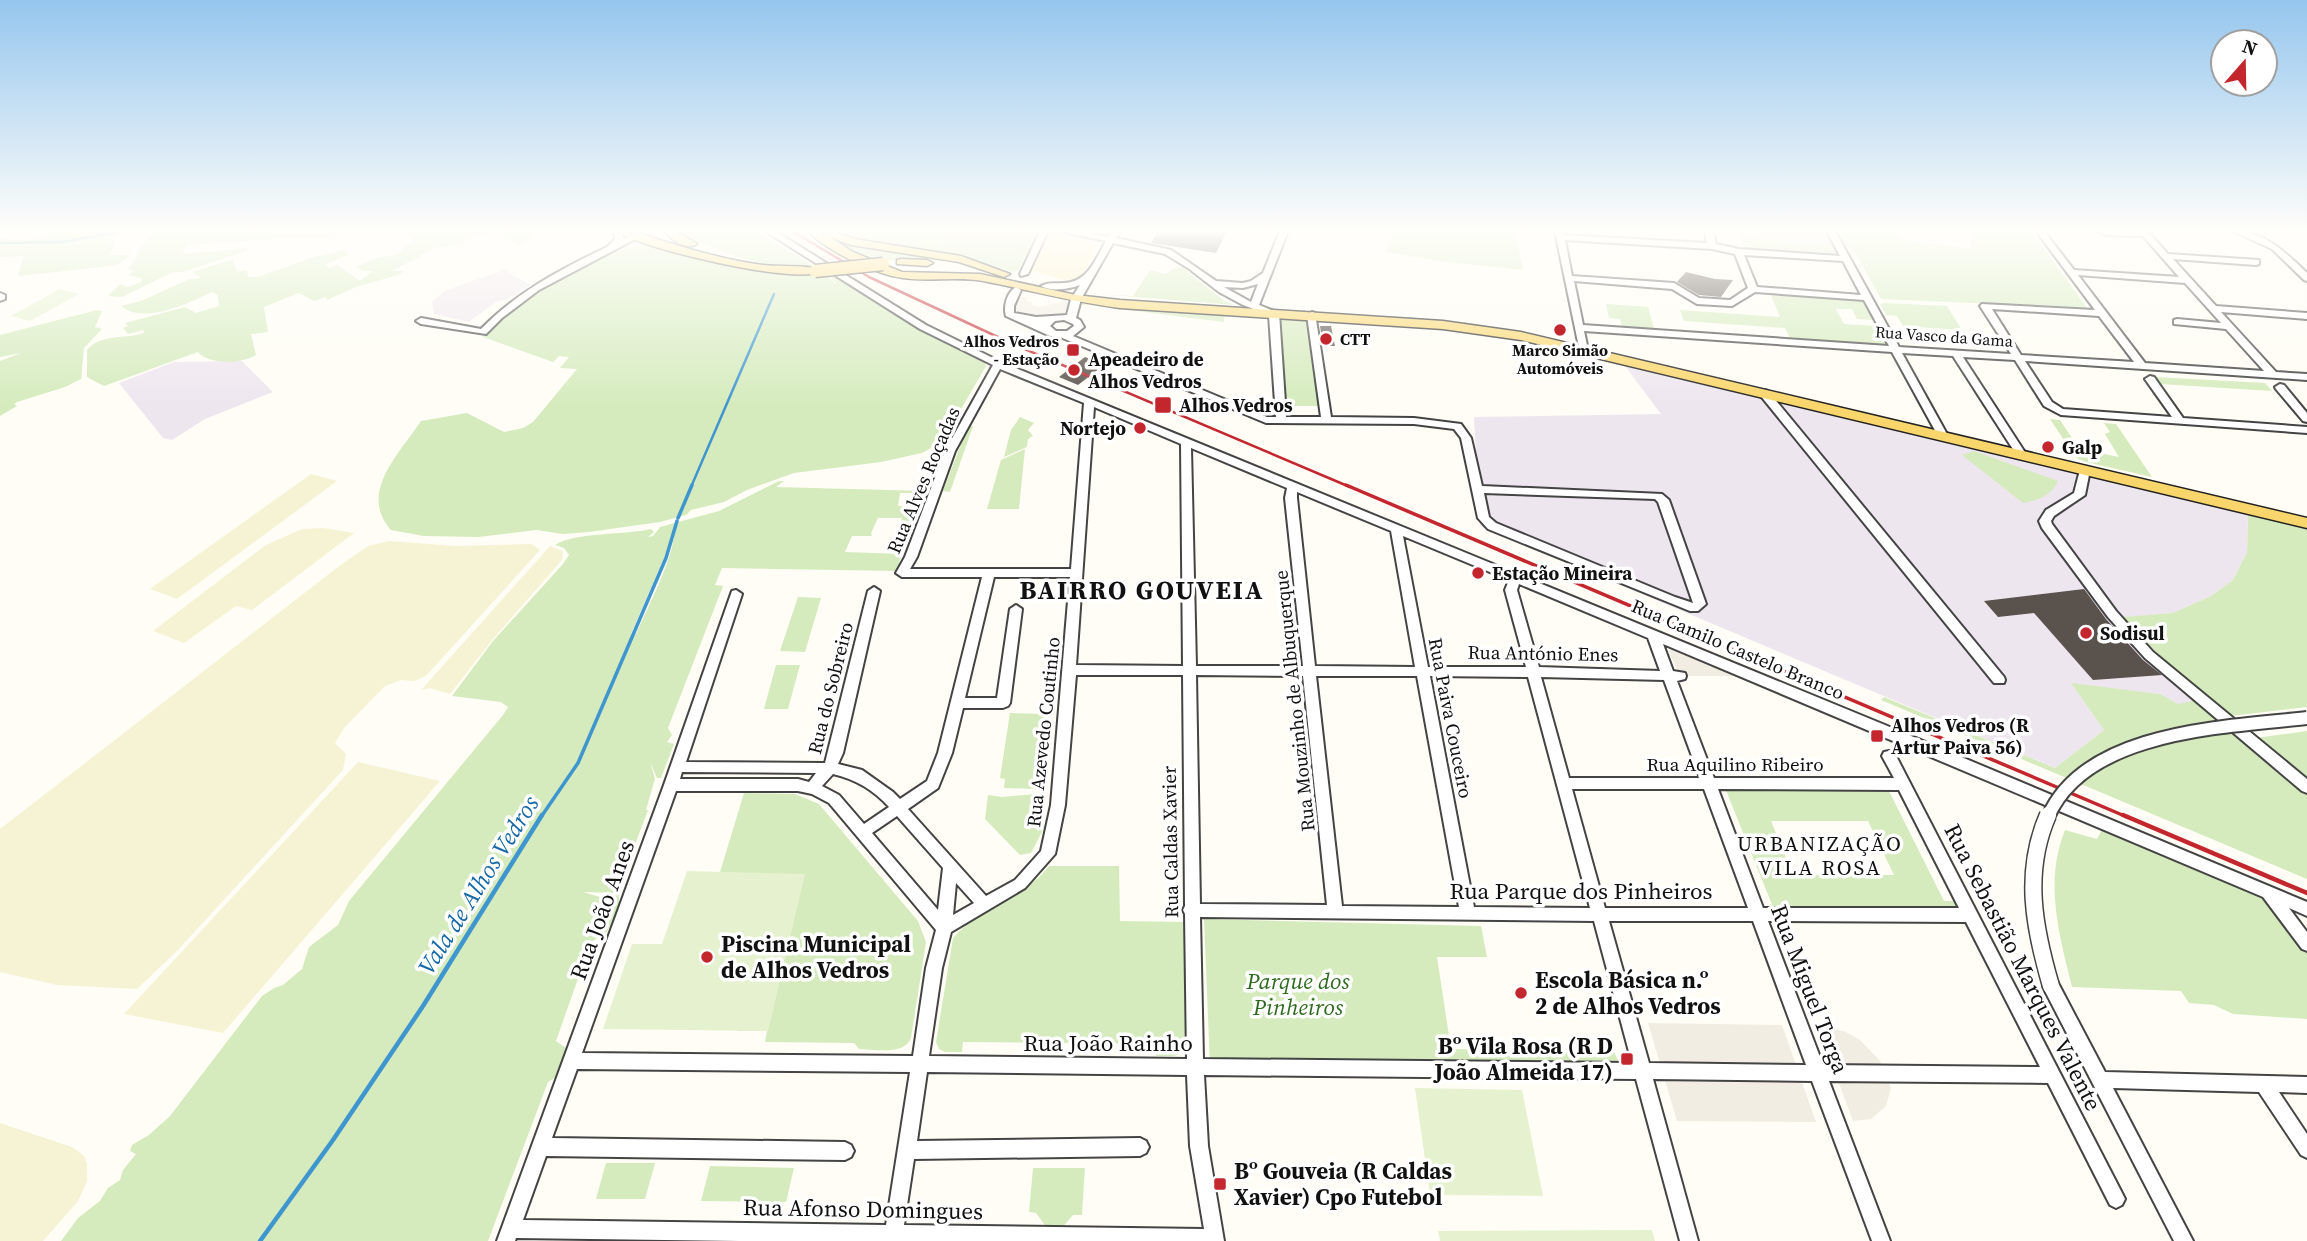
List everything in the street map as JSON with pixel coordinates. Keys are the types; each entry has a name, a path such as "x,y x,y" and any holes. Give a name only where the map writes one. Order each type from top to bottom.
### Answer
{"main road":[{"path":"1025,289 1158,305 1476,328 1583,350 2307,523"},
{"path":"1054,289 1078,297"}],"street":[{"path":"421,321 483,332 504,310 535,289"},
{"name":"Rua Camilo Castelo Branco","path":"861,289 923,327 998,364 2307,909"},
{"path":"1013,289 1009,314 1266,420 1414,421 1457,426 1466,438 1484,518 1492,526 1671,600 1694,608 1700,604 1662,500 1658,496 1479,489"},
{"path":"1071,318 1082,289"},
{"path":"1221,289 1274,313 1281,419"},
{"path":"1254,306 1261,289"},
{"path":"1571,289 1583,350"},
{"path":"1678,289 1697,301 1732,303 1753,289 1868,298"},
{"path":"1863,289 1944,436"},
{"path":"2084,289 2141,365"},
{"path":"2195,289 2273,375"},
{"path":"2102,313 1985,306 2053,408 2070,414 2307,430"},
{"path":"2214,309 2307,316"},
{"path":"1312,315 1326,419"},
{"path":"1018,318 1041,321 1071,318 1077,321 1079,327 1063,335"},
{"path":"1048,332 1046,323 1053,318"},
{"path":"2177,322 2229,326"},
{"name":"Rua Vasco da Gama","path":"1578,328 2307,377"},
{"path":"1956,353 2021,454"},
{"name":"Rua Alves Roçadas","path":"989,573 902,573 911,557 950,452 998,364"},
{"path":"2150,379 2180,421"},
{"path":"2280,387 2307,419"},
{"path":"1764,393 1999,680"},
{"name":"Rua Azevedo Coutinho","path":"944,928 1020,884 1048,855 1058,805 1089,401"},
{"name":"Rua Caldas Xavier","path":"1186,442 1195,1068 1199,1146 1215,1239"},
{"path":"2085,470 2077,497 2049,514 2046,525 2112,614 2149,655 2307,787"},
{"name":"Rua Mouzinho de Albuquerque","path":"1293,486 1292,498 1335,912"},
{"name":"Rua Paiva Couceiro","path":"1396,529 1468,914"},
{"path":"863,832 933,784 957,704 989,573 1077,573"},
{"path":"1516,578 1511,590 1532,672 1645,1071 1689,1241"},
{"name":"Rua do Sobreiro","path":"812,787 830,768 836,753 874,591"},
{"name":"Rua João Anes","path":"508,1235 678,767 736,594"},
{"path":"957,704 1003,703 1016,609"},
{"name":"Rua Miguel Torga","path":"1653,635 1674,676 1707,783 1881,1241"},
{"name":"Rua António Enes","path":"1070,670 1532,672 1674,676"},
{"path":"2184,1241 2051,986 2039,948 2032,905 2032,866 2039,834 2057,799 2076,777 2145,741 2307,718"},
{"name":"Rua Sebastião Marques Valente","path":"1889,756 2116,1199"},
{"path":"678,767 830,768 857,774 888,796 984,904"},
{"name":"Rua Aquilino Ribeiro","path":"1565,783 1905,784"},
{"path":"671,785 812,787 834,799 944,928"},
{"path":"894,1237 934,968 944,928 950,866"},
{"path":"2268,892 2307,944"},
{"name":"Rua Parque dos Pinheiros","path":"1191,910 1601,915 1971,915"},
{"name":"Rua João Rainho","path":"571,1061 1947,1074"},
{"path":"1947,1074 2054,1075"},
{"path":"2099,1080 2307,1085"},
{"path":"2263,1084 2307,1149"},
{"path":"540,1147 845,1151"},
{"path":"906,1150 1140,1147"},
{"name":"Rua Afonso Domingues","path":"508,1235 1215,1239"}],"shaded area":[{"path":"524,289 496,302 469,322 434,314 432,302 444,291"},
{"path":"1017,296 1028,298 1026,301 1039,307 1061,302 1063,298 1069,306 1064,317 1021,316 1013,308"},
{"path":"242,361 273,392 205,419 172,440 163,438 119,383 174,362"},
{"path":"1622,362 2248,511 2247,552 2233,580 2211,596 2173,613 2116,618 2202,699 2178,705 2160,694 2072,684 2104,730 2055,768 1480,526 1474,417 1661,414"},
{"path":"311,474 337,481 177,599 150,589"},
{"path":"324,528 354,533 252,610 236,606 184,643 153,631 266,545 302,529"},
{"path":"389,541 455,546 532,544 540,550 426,676 385,686 344,728 335,743 346,754 343,770 177,951 137,989 57,985 0,972 0,829 338,567 368,546"},
{"path":"550,546 563,551 562,560 493,639 450,694 430,688 421,690"},
{"path":"1673,649 1738,676 1680,676 1670,654 1669,650"},
{"path":"358,762 440,781 223,1033 124,1014"},
{"path":"1648,1023 1782,1025 1816,1122 1677,1121"},
{"path":"1817,1024 1846,1032 1860,1040 1880,1061 1891,1088 1886,1106 1871,1119 1853,1121"},
{"path":"0,1123 72,1147 84,1156 87,1164 87,1181 78,1201 43,1241 0,1241"}],"green space":[{"path":"60,289 79,294 30,321 11,316"},
{"path":"115,289 138,289 122,297 108,296"},
{"path":"168,289 352,289 327,300 326,297 314,301 299,293 264,307 268,332 251,334 256,355 250,358 217,361 198,352 104,386 87,377 87,350 92,345 105,339 144,333 143,330 128,334 123,328 128,326 125,323 185,307 196,313 219,306 218,295 212,292 154,313 131,311 121,306 141,301"},
{"path":"542,289 853,289 911,325 985,363 986,366 942,442 922,453 881,462 794,473 747,490 724,502 691,510 686,515 660,522 589,532 563,534 536,530 478,537 424,536 391,530 382,516 380,488 393,460 421,421 467,413 504,432 523,428 533,422 577,369 560,368 569,357 559,356 553,362 483,337 496,323"},
{"path":"1138,289 1209,289 1224,301 1235,305 1097,294 1133,296"},
{"path":"1875,289 2073,289 2087,308 1881,299"},
{"path":"1770,293 1863,301 1873,320 1857,319 1852,309 1836,309 1844,324 1877,326 1886,344 1790,338 1785,328 1684,321 1680,310 1780,317"},
{"path":"1078,304 1224,313 1224,322"},
{"path":"1606,304 1648,307 1654,329 1622,327 1620,319 1609,318"},
{"path":"1880,304 1947,306 1962,330 1903,326 1897,316 1886,315"},
{"path":"97,310 102,311 95,327 102,329 84,348 81,379 65,387 17,402 14,404 17,406 0,416 0,361 21,353 0,357 0,335"},
{"path":"1280,317 1308,320 1320,406 1286,406"},
{"path":"2156,377 2265,383 2272,391 2161,384"},
{"path":"1020,417 1034,423 1028,430 1033,436 1028,439 1027,447 1004,457 1011,430"},
{"path":"2050,419 2060,420 2079,449 2119,457 2105,434 2110,432 2104,423 2116,424 2152,477 2076,458"},
{"path":"968,426 973,426 950,492 943,491"},
{"path":"1025,449 1019,509 987,509 1001,460"},
{"path":"1974,451 2058,481 2044,496 2023,503 1962,455"},
{"path":"779,481 784,481 776,487 926,491 900,493 898,506 920,506 908,537 898,537 902,518 878,518 872,536 852,536 845,552 902,554 896,571 722,568 715,585 723,586 668,728 672,735 667,742 674,744 661,778 657,778 650,762 655,779 648,810 617,893 583,892 600,897 619,895 619,907 606,933 591,942 556,1041 569,1050 559,1072 548,1082 488,1241 61,1241 78,1218 100,1201 108,1188 120,1180 123,1170 136,1154 130,1151 132,1145 149,1135 170,1116 262,996 283,985 302,969 309,947 338,925 349,901 503,715 508,707 501,702 452,696 493,641 563,564 569,555 564,548 555,545 575,538 651,529 654,532 648,537 653,536 660,527 719,511","holes":["674,535 636,634 631,634"]},
{"path":"2248,514 2307,529 2307,707 2230,716 2168,664 2122,617 2173,613 2211,596 2233,580 2247,552"},
{"path":"798,597 821,598 805,652 780,651"},
{"path":"776,665 800,665 788,709 764,709"},
{"path":"2071,683 2160,694 2178,704 2197,700 2307,794 2307,879 1881,700 1884,697 2055,768 2104,730"},
{"path":"1010,713 1046,714 1037,789 1004,788 1005,779 1000,778"},
{"path":"2307,731 2307,781 2256,738"},
{"path":"1725,788 1888,789 1944,901 1956,901 1959,908 1773,907","holes":["1771,821 1868,821 1894,875 1793,875"]},
{"path":"744,793 795,794 819,804 918,921 926,942 911,1038 907,1044 896,1049 881,1050 859,1049 854,1043 765,1042 767,1031 738,1031 720,872"},
{"path":"1036,794 1040,805 1037,813 1045,826 1031,853 1020,855 985,819 988,795 1002,797"},
{"path":"2103,828 2268,898 2307,952 2307,1019 2233,1014 2214,1005 2189,1003 2181,991 2072,987 2056,908 2055,869 2065,830 2097,839"},
{"path":"1049,866 1119,866 1120,921 1184,922 1186,1046 1182,1053 1156,1056 1155,1044 963,1042 962,1052 945,1052 939,1049 936,1042 953,938 976,918 1028,886"},
{"name":"Piscina Municipal de Alhos Vedros","path":"687,871 805,874 768,1031 603,1029 632,944 662,944"},
{"name":"Parque dos Pinheiros","path":"1204,919 1481,926 1487,957 1437,957 1451,1049 1614,1052 1623,1071 1210,1066"},
{"path":"1415,1088 1522,1090 1543,1196 1430,1195"},
{"path":"606,1163 655,1163 645,1199 596,1199"},
{"path":"710,1166 794,1168 786,1202 701,1201"},
{"path":"1033,1168 1085,1168 1082,1215 1073,1215 1062,1228 1047,1228 1036,1213 1029,1212"},
{"path":"1652,1230 1655,1241 1440,1241 1438,1231"}],"building":[{"path":"1689,289 1727,289 1721,297 1699,295"},
{"name":"CTT","path":"1320,326 1331,326 1335,346 1323,346"},
{"name":"Apeadeiro de Alhos Vedros","path":"1085,357 1104,365 1078,385 1059,377"},
{"name":"Sodisul","path":"2084,589 2106,619 2143,660 2162,675 2093,680 2034,613 1998,617 1984,601"}],"waterway":[{"name":"Vala de Alhos Vedros","path":"691,487 774,294"},
{"name":"Vala de Alhos Vedros","path":"678,518 692,485"},
{"name":"Vala de Alhos Vedros","path":"541,817 578,763 666,558 677,521"},
{"name":"Vala de Alhos Vedros","path":"260,1241 333,1140 423,1006 542,815"}],"railway":[{"path":"895,289 1015,345 1350,487"},
{"path":"1346,485 2127,817"},
{"path":"2123,815 2307,893"}],"place":[{"name":"Marco Simão Automóveis","path":"1560,330"},
{"name":"CTT","path":"1326,339"},
{"name":"Alhos Vedros - Estação","path":"1073,350"},
{"name":"Apeadeiro de Alhos Vedros","path":"1074,370"},
{"name":"Alhos Vedros","path":"1163,405"},
{"name":"Nortejo","path":"1140,428"},
{"name":"Galp","path":"2048,447"},
{"name":"Estação Mineira","path":"1478,573"},
{"name":"Sodisul","path":"2086,633"},
{"name":"Alhos Vedros (R Artur Paiva 56)","path":"1877,736"},
{"name":"Piscina Municipal de Alhos Vedros","path":"707,957"},
{"name":"Escola Básica n.º 2 de Alhos Vedros","path":"1521,993"},
{"name":"Bº Vila Rosa (R D João Almeida 17)","path":"1627,1059"},
{"name":"Bº Gouveia (R Caldas Xavier) Cpo Futebol","path":"1220,1184"}],"district":[{"name":"BAIRRO GOUVEIA","path":"1142,590"},
{"name":"URBANIZAÇÃO VILA ROSA","path":"1820,855"}]}
